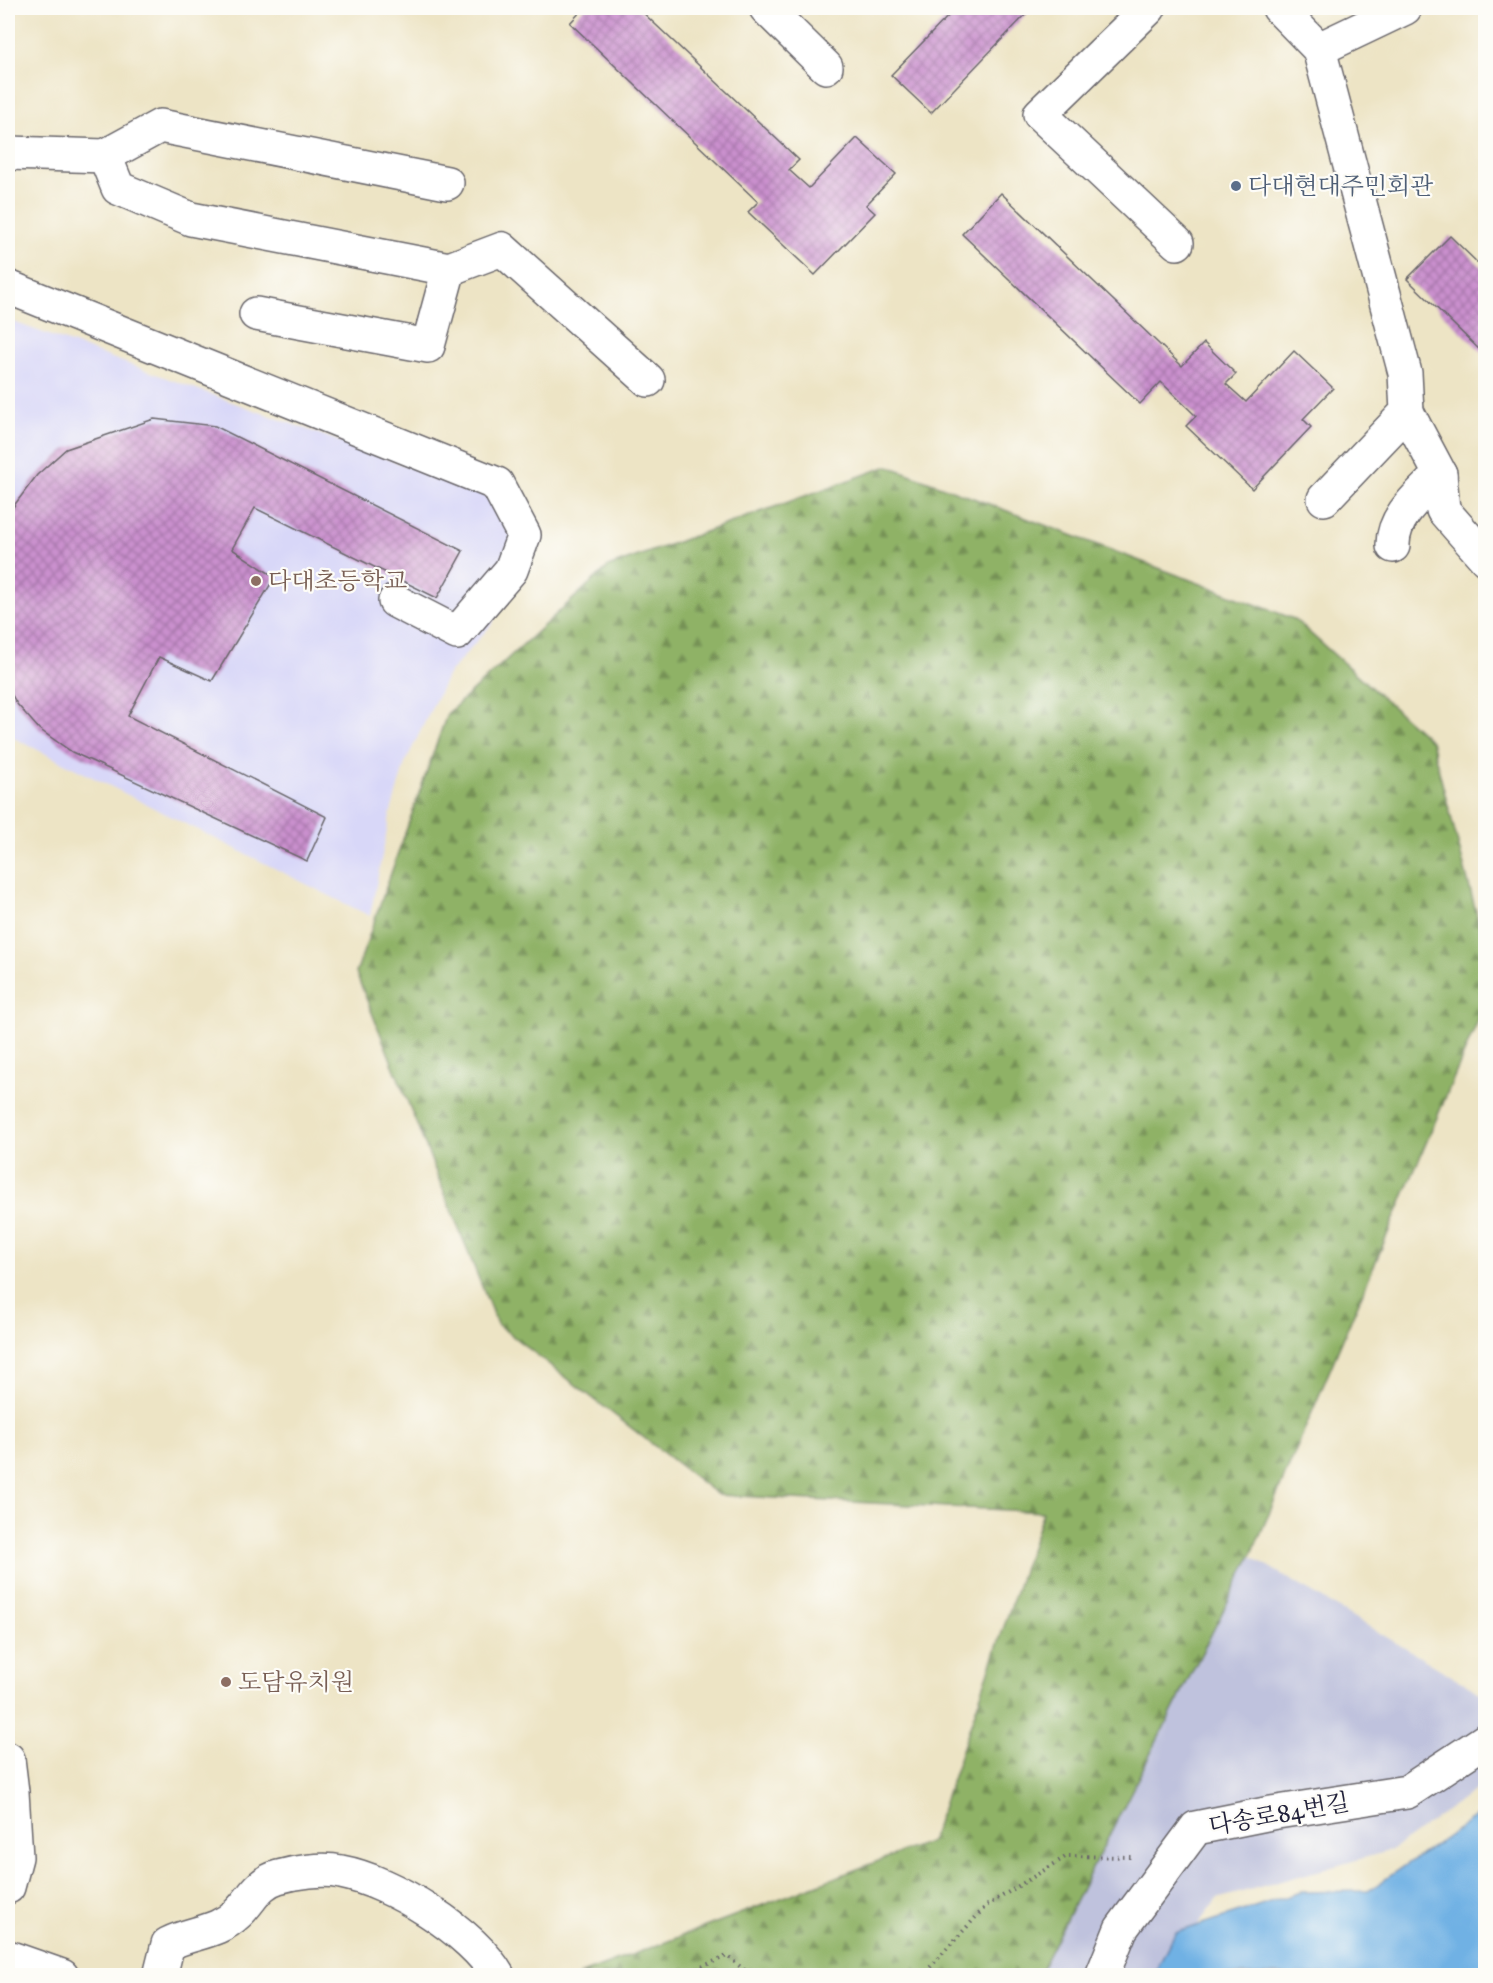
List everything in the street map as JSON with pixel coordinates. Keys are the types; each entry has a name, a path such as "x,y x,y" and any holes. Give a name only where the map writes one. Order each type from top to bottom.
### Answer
{"street":[{"path":"766,8 826,67"},
{"path":"1149,8 1040,114 1177,243"},
{"path":"1279,8 1319,49 1405,373 1407,412 1440,474 1443,510 1485,559"},
{"path":"1319,49 1405,8"},
{"path":"8,153 105,156 160,126 447,183"},
{"path":"105,156 118,188 191,219 449,269 502,249 648,380"},
{"path":"256,314 428,346 449,269"},
{"path":"8,287 497,484 524,536 511,570 457,633 395,601"},
{"path":"1324,499 1407,412"},
{"path":"1393,546 1393,533 1399,521 1440,474"},
{"name":"다송로84번길","path":"1101,1976 1121,1929 1196,1828 1271,1813 1407,1792 1485,1740"},
{"path":"8,1759 16,1857 8,1887"},
{"path":"160,1976 168,1944 219,1929 240,1911 260,1886 285,1876 339,1871 378,1882 452,1927 471,1941 498,1976"},
{"path":"8,1957 62,1976"}],"path":[{"path":"922,1976 986,1906 1067,1856 1174,1858"},
{"path":"680,1976 728,1956 752,1976"}],"shaded area":[{"name":"다대초등학교","path":"8,320 489,496 516,540 493,623 448,674 405,763 390,815 370,916 8,735"},
{"path":"1251,1556 1485,1696 1485,1783 1392,1850 1217,1899 1161,1975 1038,1976"}],"green space":[{"path":"888,466 1294,619 1431,741 1485,946 1485,1004 1251,1556 1038,1975 579,1975 931,1841 1043,1512 718,1495 497,1324 356,973 447,714 608,567"}],"water":[{"path":"1485,1811 1485,1975 1154,1975 1175,1933 1300,1892 1368,1891"}],"building":[{"path":"584,8 638,8 799,160 789,170 809,188 857,138 896,174 866,205 875,213 815,275 748,212 758,202 570,23"},
{"path":"956,8 1032,8 931,113 891,75"},
{"path":"1001,193 1182,366 1204,343 1236,374 1226,384 1246,402 1294,351 1333,388 1303,419 1311,427 1252,489 1186,426 1196,416 1161,382 1140,404 962,234"},
{"path":"1450,236 1486,271 1486,356 1407,279"},
{"path":"154,419 215,426 463,551 437,598 255,508 232,549 275,577 212,681 159,657 128,716 327,817 307,861 72,752 39,729 17,704 8,688 8,518 13,507 37,475 66,449"}],"place":[{"name":"다대현대주민회관","path":"1236,186"},
{"name":"다대초등학교","path":"256,581"},
{"name":"도담유치원","path":"226,1682"}]}
